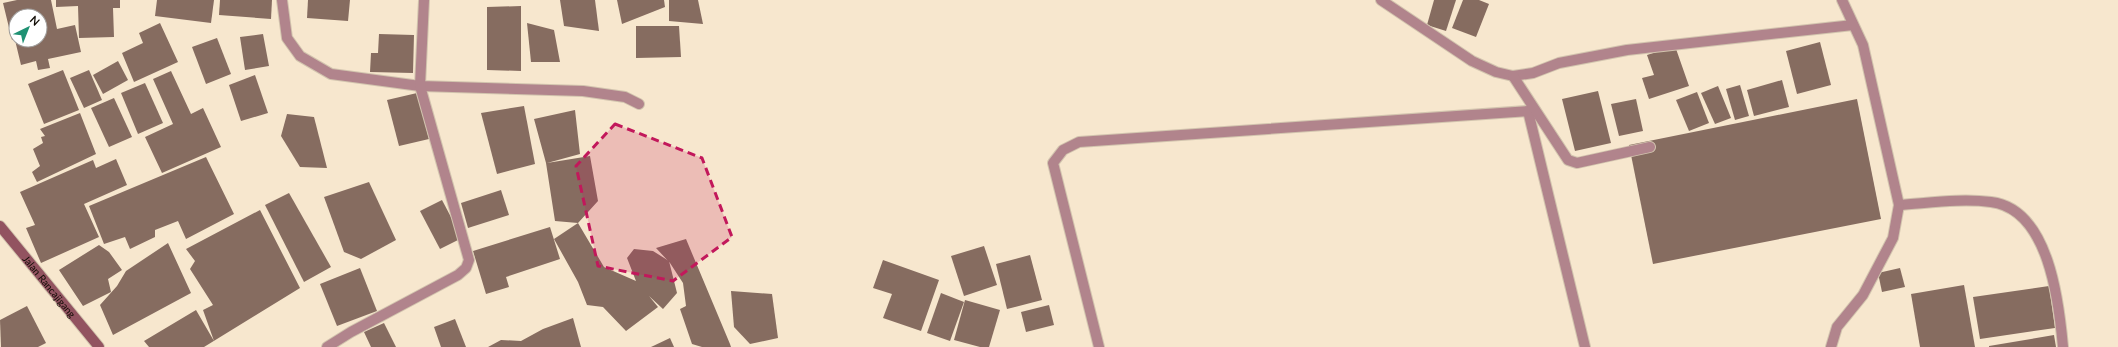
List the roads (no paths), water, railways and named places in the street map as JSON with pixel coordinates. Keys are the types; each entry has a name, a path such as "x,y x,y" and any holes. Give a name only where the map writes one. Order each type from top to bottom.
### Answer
{"main road":[{"name":"Jalan Rancajigang","path":"0,226 99,347"}],"street":[{"path":"282,0 287,38 300,56 331,74 420,86 582,91 625,97 639,104"},
{"path":"327,347 351,332 458,275 466,268 469,260 420,86 424,0"},
{"path":"1381,0 1472,61 1496,72 1513,76 1532,73 1559,63 1627,50 1853,25"},
{"path":"1831,347 1837,327 1863,295 1893,238 1899,205 1863,45 1842,0"},
{"path":"1513,76 1568,160 1577,163 1650,147"},
{"path":"1099,347 1053,163 1063,150 1079,142 1528,112 1585,347"},
{"path":"1899,205 1966,201 1991,202 2008,206 2021,216 2035,235 2045,254 2054,281 2060,313 2063,347"}]}
